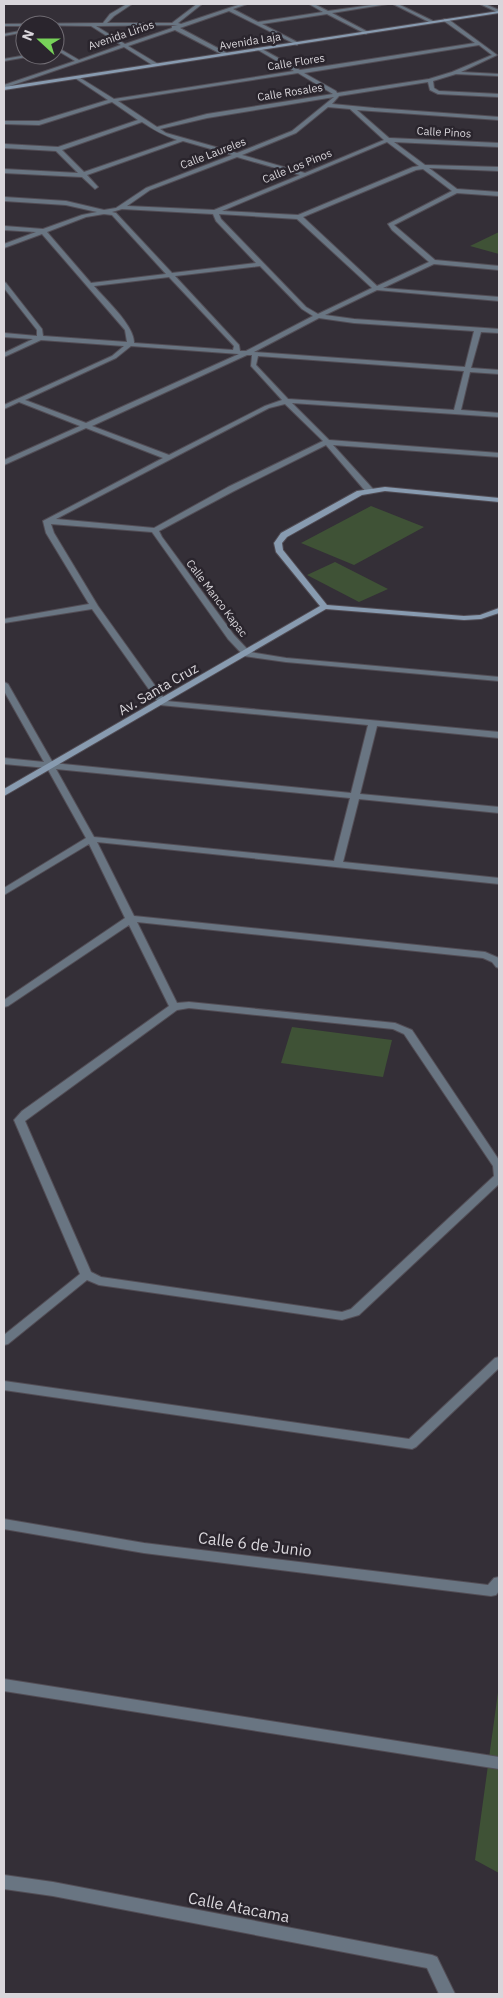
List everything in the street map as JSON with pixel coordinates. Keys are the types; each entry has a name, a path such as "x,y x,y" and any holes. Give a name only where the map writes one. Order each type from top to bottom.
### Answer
{"street":[{"path":"4,5 10,4"},
{"path":"105,23 112,15 129,4"},
{"path":"174,25 200,4"},
{"name":"Avenida Lirios","path":"4,88 174,25 245,4"},
{"path":"312,4 366,33"},
{"path":"259,23 386,4"},
{"path":"395,4 433,22"},
{"path":"482,4 499,12"},
{"path":"229,9 297,44"},
{"name":"Avenida Laja","path":"4,88 499,12"},
{"path":"446,20 497,55"},
{"path":"65,24 105,23 174,25 225,54"},
{"path":"93,24 94,27 156,65"},
{"name":"Calle Flores","path":"4,122 39,122 95,104 115,100 480,44"},
{"path":"260,49 337,95"},
{"path":"65,53 78,61"},
{"path":"454,73 497,55"},
{"path":"454,73 499,75"},
{"name":"Calle Rosales","path":"154,129 207,116 430,80 454,73"},
{"path":"77,77 115,100 154,129 181,140 303,174"},
{"path":"430,80 432,90 438,92 499,96"},
{"path":"4,95 27,85"},
{"name":"Calle Laureles","path":"4,246 84,216 123,207 148,189 294,132 328,105 337,95"},
{"path":"328,105 499,118"},
{"path":"352,108 388,140 456,191"},
{"path":"4,146 58,149 142,120"},
{"path":"4,171 82,175 181,140"},
{"name":"Calle Pinos","path":"388,140 499,146"},
{"name":"Calle Los Pinos","path":"215,212 388,140"},
{"path":"58,149 94,188"},
{"path":"123,207 299,217 407,171 424,166 499,169"},
{"path":"433,262 394,229 391,224 456,191 499,194"},
{"path":"4,199 66,203 107,212 120,218 236,346 236,353"},
{"path":"215,212 218,220 304,308 318,316 354,321 499,331"},
{"path":"299,217 372,286 379,289 499,299"},
{"path":"4,228 43,231 128,330 131,340 130,344 114,357 4,407"},
{"path":"4,463 245,354 318,316 433,262 499,268"},
{"path":"90,286 261,264"},
{"path":"4,284 40,330 40,338"},
{"path":"457,412 478,329"},
{"path":"4,335 499,372"},
{"path":"4,355 40,338"},
{"path":"255,355 253,365 327,442 370,491"},
{"path":"19,400 170,458"},
{"path":"47,521 267,407 286,401 499,415"},
{"path":"47,521 155,530 231,489 327,442 499,455"},
{"path":"499,500 385,489 360,492 284,535 278,543 279,550 325,607 464,618 481,617 499,610"},
{"path":"47,521 50,533 94,606 163,703 499,735"},
{"name":"Calle Manco Kapac","path":"155,530 158,537 231,637 246,654 286,660 499,679"},
{"path":"4,621 94,606"},
{"name":"Av. Santa Cruz","path":"4,793 163,703 325,607"},
{"path":"4,684 91,839 174,1007"},
{"path":"338,864 373,724"},
{"path":"4,761 499,810"},
{"path":"4,892 91,839 499,881"},
{"path":"4,1004 131,919 485,955 498,960"},
{"path":"189,1005 395,1026 408,1032 498,1166 499,1177 355,1312 342,1316 99,1281 86,1275 20,1120 26,1113 174,1007 189,1005"},
{"path":"4,1341 86,1275"},
{"path":"4,1386 412,1444 499,1361"},
{"name":"Calle 6 de Junio","path":"4,1524 144,1548 491,1591 499,1582"},
{"path":"4,1685 499,1763"},
{"name":"Calle Atacama","path":"4,1882 53,1889 432,1962 448,1994"}],"green space":[{"path":"499,232 499,254 470,246"},
{"path":"371,506 424,527 354,565 301,543"},
{"path":"335,562 388,589 359,602 307,575"},
{"path":"292,1027 392,1040 383,1077 281,1063"},
{"path":"499,1685 499,1873 475,1860"}]}
